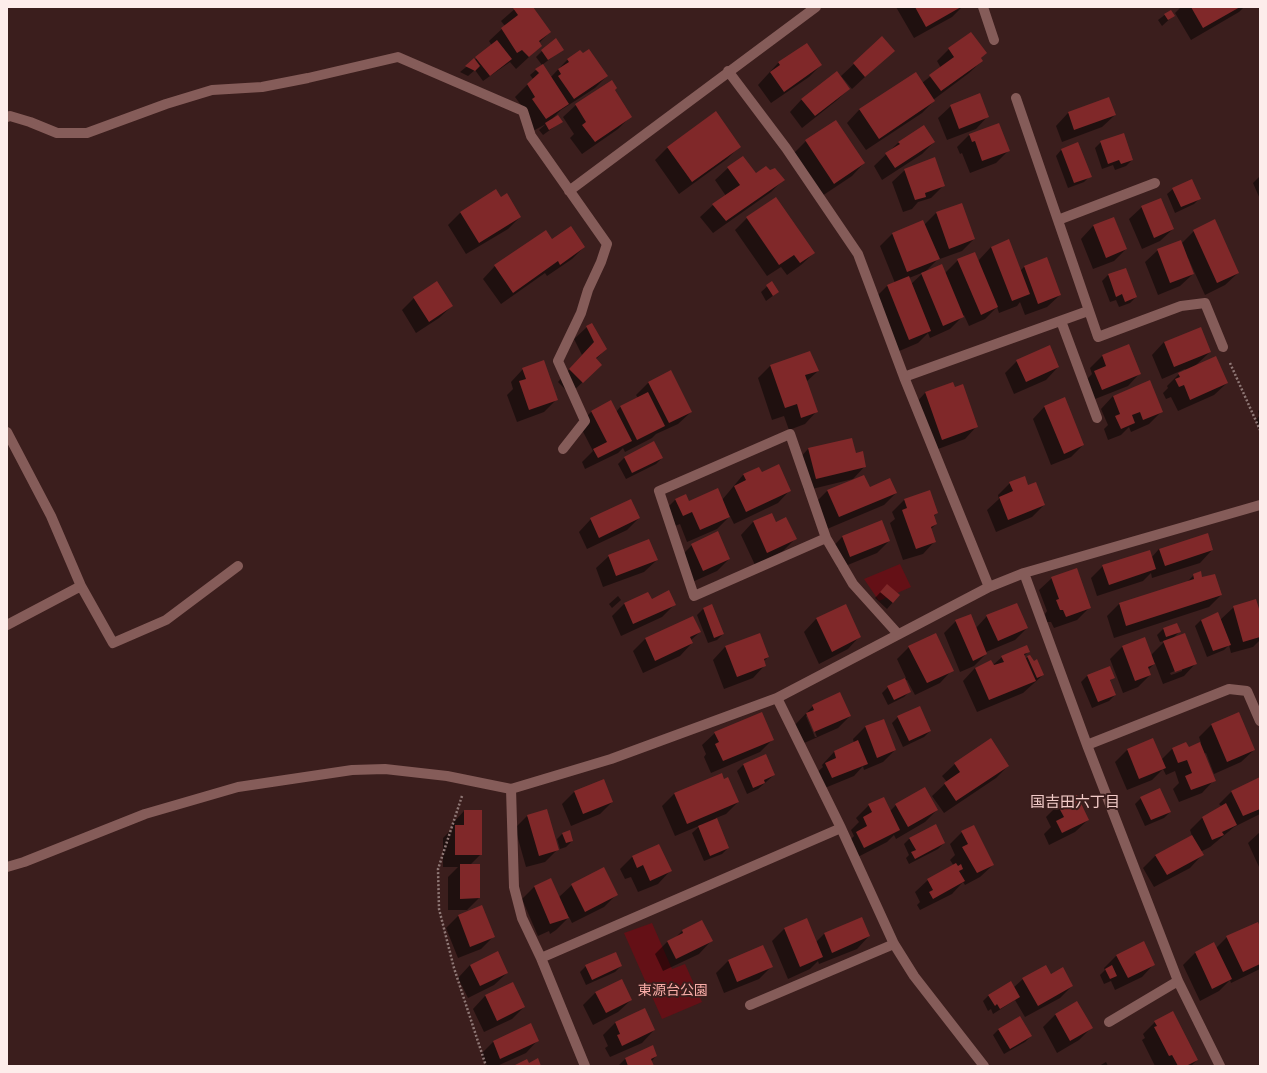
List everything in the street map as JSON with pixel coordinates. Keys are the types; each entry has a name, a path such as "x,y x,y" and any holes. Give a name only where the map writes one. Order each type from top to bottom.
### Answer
{"street":[{"path":"569,191 728,71 816,7"},
{"path":"983,7 994,40"},
{"path":"7,117 10,116 30,122 57,133 87,133 166,104 212,90 262,87 398,57 523,111 531,136 607,244 601,262 588,290 581,313 558,361 585,420 563,449"},
{"path":"728,71 786,148 858,254 904,377 989,587"},
{"path":"1016,98 1098,337 1181,306 1205,303 1223,347"},
{"path":"1058,220 1155,183"},
{"path":"904,377 1088,311"},
{"path":"1061,321 1097,418"},
{"path":"7,432 52,516 81,586 113,643 166,620 238,566"},
{"path":"826,538 694,596 659,491 790,434 826,538 853,584 898,634"},
{"path":"7,867 145,814 238,786 352,770 410,771 511,788 612,759 777,698 989,587 1024,573 1260,505"},
{"path":"1024,573 1087,745 1178,982 1220,1066"},
{"path":"7,625 81,586"},
{"path":"1087,745 1229,689 1247,690 1260,721"},
{"path":"777,698 841,828 894,944 914,976 984,1066"},
{"path":"511,788 514,887 522,918 541,958 585,1066"},
{"path":"541,958 841,828"},
{"path":"750,1004 894,944"},
{"path":"1109,1022 1178,982"}],"path":[{"path":"1223,347 1260,430"},
{"path":"467,781 438,869 439,909 454,968 486,1066"}],"green space":[{"path":"900,564 911,587 879,601 864,579"},
{"name":"東源台公園","path":"652,923 672,969 685,964 702,1002 662,1019 624,933"}],"building":[{"path":"533,7 551,32 539,41 542,46 529,57 522,50 517,53 501,28 518,15 513,8"},
{"path":"915,7 961,7 926,27"},
{"path":"1191,7 1240,7 1203,28"},
{"path":"1171,10 1175,16 1168,20 1164,14"},
{"path":"971,32 987,53 981,58 983,61 941,91 929,75 954,57 948,48"},
{"path":"882,36 895,51 865,77 853,63"},
{"path":"556,38 564,50 548,60 541,50"},
{"path":"497,40 512,59 490,76 475,57"},
{"path":"807,43 822,65 784,92 770,72 780,65 778,62"},
{"path":"589,49 608,76 574,99 558,76 561,74 558,69 569,62 567,59 580,50 583,53"},
{"path":"474,58 480,66 475,71 465,66"},
{"path":"543,64 569,104 546,119 532,99 535,97 527,84 539,73 535,69"},
{"path":"837,71 850,89 815,116 801,99"},
{"path":"916,72 935,101 879,139 859,109"},
{"path":"612,80 617,88 615,90 632,117 595,142 582,125 586,122 575,104"},
{"path":"980,93 989,117 959,129 950,105"},
{"path":"1109,97 1116,115 1074,130 1068,112"},
{"path":"716,111 741,147 692,182 667,147"},
{"path":"558,115 563,122 549,130 545,123"},
{"path":"836,120 865,163 834,184 805,140"},
{"path":"999,123 1010,151 982,161 975,141 972,142 969,134"},
{"path":"924,125 935,142 895,168 885,153 900,144 898,142"},
{"path":"1124,133 1133,160 1121,164 1119,160 1108,164 1100,141"},
{"path":"1078,142 1092,177 1074,183 1061,149"},
{"path":"743,156 756,173 766,166 770,170 775,168 785,180 726,221 712,204 740,185 727,167"},
{"path":"935,157 945,186 925,193 926,197 915,200 904,169"},
{"path":"1192,179 1201,199 1181,207 1172,188"},
{"path":"496,189 501,197 507,193 521,217 479,243 460,212"},
{"path":"776,197 815,253 800,263 794,255 779,265 746,217"},
{"path":"1161,198 1174,229 1154,238 1141,206"},
{"path":"962,203 975,239 949,249 936,212"},
{"path":"1114,217 1127,249 1106,258 1093,225"},
{"path":"1215,219 1239,273 1217,283 1193,230"},
{"path":"923,220 940,259 907,272 892,233"},
{"path":"571,226 585,247 560,265 558,261 513,293 494,265 546,230 552,239"},
{"path":"1009,239 1030,294 1012,301 991,247"},
{"path":"1181,240 1194,274 1170,283 1157,249"},
{"path":"975,252 998,307 981,315 957,259"},
{"path":"1047,257 1061,295 1038,304 1024,266"},
{"path":"942,264 964,317 943,326 921,273"},
{"path":"1126,268 1137,297 1125,302 1122,294 1116,297 1108,274"},
{"path":"909,276 931,331 909,340 887,285"},
{"path":"437,281 453,306 429,322 413,297"},
{"path":"772,281 779,292 773,296 766,285"},
{"path":"592,323 607,349 596,358 602,365 583,383 569,369 594,342 586,326"},
{"path":"1201,327 1211,352 1174,367 1164,342"},
{"path":"1129,344 1141,374 1102,390 1094,371 1106,366 1102,355"},
{"path":"1050,345 1059,367 1026,382 1016,360"},
{"path":"810,351 819,371 805,375 818,412 801,418 797,404 785,408 770,365"},
{"path":"1216,356 1228,383 1190,400 1184,385 1179,387 1175,379 1180,377 1178,373"},
{"path":"544,360 558,400 529,410 519,381 526,379 522,368"},
{"path":"671,370 692,412 669,423 648,382"},
{"path":"1150,380 1163,412 1143,420 1140,412 1132,415 1135,423 1121,429 1115,416 1120,414 1113,396"},
{"path":"953,382 955,387 963,384 978,427 942,440 925,392"},
{"path":"648,392 665,426 637,440 620,406"},
{"path":"1065,397 1084,445 1064,454 1044,406"},
{"path":"611,400 632,441 598,458 593,449 607,442 591,411"},
{"path":"852,438 856,453 863,451 866,467 816,479 808,448"},
{"path":"654,441 663,458 632,473 624,457"},
{"path":"779,464 791,491 746,512 734,486 746,480 743,474 759,467 762,472"},
{"path":"864,475 870,487 890,478 897,493 839,517 827,490"},
{"path":"1025,476 1028,485 1036,482 1045,505 1008,520 999,497 1013,491 1009,482"},
{"path":"718,488 730,517 700,530 692,512 683,516 675,499 686,494 689,501"},
{"path":"930,490 938,513 934,515 937,524 931,527 936,542 916,549 902,510 907,508 904,499"},
{"path":"631,499 640,518 599,538 590,518"},
{"path":"772,513 776,522 786,517 797,539 767,553 753,521"},
{"path":"882,520 890,541 850,557 842,536"},
{"path":"718,531 730,559 703,571 691,544"},
{"path":"1208,533 1213,550 1165,566 1159,549"},
{"path":"649,539 658,560 616,576 608,555"},
{"path":"1150,550 1156,569 1109,585 1102,565"},
{"path":"1077,568 1091,608 1066,617 1063,610 1060,610 1056,600 1059,599 1051,577"},
{"path":"1201,571 1202,577 1215,574 1222,595 1126,626 1119,603 1194,579 1193,574"},
{"path":"887,584 900,595 893,603 880,592"},
{"path":"669,590 676,605 633,624 624,603 648,592 652,599"},
{"path":"1256,599 1260,612 1260,637 1243,642 1233,606"},
{"path":"1017,603 1028,628 998,641 986,615"},
{"path":"712,604 724,634 714,638 703,608"},
{"path":"846,604 861,637 832,652 816,618"},
{"path":"1218,612 1231,645 1213,651 1201,620"},
{"path":"971,614 987,654 973,661 955,620"},
{"path":"693,616 701,632 690,637 693,643 655,661 645,638"},
{"path":"1177,623 1181,632 1166,637 1163,628"},
{"path":"760,633 769,657 764,659 766,666 737,677 725,646"},
{"path":"936,633 954,671 927,683 908,646"},
{"path":"1185,633 1197,664 1175,672 1163,641"},
{"path":"1145,637 1155,664 1148,667 1151,675 1135,681 1122,646"},
{"path":"1027,645 1030,652 1024,654 1036,681 989,700 975,668 991,660 994,665 1004,662 1001,656"},
{"path":"1030,655 1034,661 1037,659 1044,675 1037,678 1027,656"},
{"path":"1110,666 1115,678 1110,680 1116,695 1098,702 1087,675"},
{"path":"905,678 911,692 894,700 887,686"},
{"path":"840,692 851,716 814,732 806,713 814,710 812,705"},
{"path":"920,706 931,731 909,741 897,716"},
{"path":"762,712 774,740 723,761 715,744 719,742 714,732"},
{"path":"1239,712 1255,750 1227,762 1211,724"},
{"path":"884,719 896,750 877,758 865,726"},
{"path":"991,738 1009,766 956,801 944,783 960,772 954,763"},
{"path":"1153,738 1166,768 1139,779 1127,749"},
{"path":"858,740 868,764 832,778 825,763 836,758 834,751"},
{"path":"1186,742 1189,747 1200,742 1216,781 1191,790 1185,776 1192,773 1187,760 1178,763 1172,748"},
{"path":"766,754 775,775 764,780 765,783 753,788 743,764"},
{"path":"722,773 724,779 728,777 739,802 687,824 674,793"},
{"path":"1260,777 1260,809 1243,816 1231,791"},
{"path":"604,779 613,802 583,814 574,791"},
{"path":"925,787 938,810 908,827 895,804"},
{"path":"1160,788 1171,812 1151,820 1140,797"},
{"path":"1077,795 1089,820 1062,833 1056,821 1064,817 1057,804"},
{"path":"884,797 900,830 864,848 856,832 867,826 863,817 872,812 868,804"},
{"path":"1226,803 1237,825 1222,832 1224,835 1212,840 1202,817"},
{"path":"547,809 559,850 539,856 527,815"},
{"path":"464,810 482,810 482,855 455,855 455,825 464,825"},
{"path":"717,818 729,848 710,856 698,826"},
{"path":"936,824 945,843 915,859 911,852 916,850 909,838"},
{"path":"974,825 994,865 977,873 962,847 968,844 961,831"},
{"path":"570,830 573,841 566,843 562,833"},
{"path":"1192,835 1204,855 1167,875 1155,855"},
{"path":"659,844 672,871 650,881 643,865 637,868 632,856"},
{"path":"956,863 958,866 961,864 963,869 959,871 965,881 933,899 929,892 933,890 927,879"},
{"path":"460,864 480,864 480,898 460,899"},
{"path":"604,867 618,895 585,912 571,884"},
{"path":"551,878 569,918 550,924 534,886"},
{"path":"482,905 495,937 470,947 458,915"},
{"path":"862,917 870,936 832,953 824,933"},
{"path":"807,918 823,957 800,967 784,928"},
{"path":"702,920 713,941 676,959 667,941 683,933 682,930"},
{"path":"1258,922 1260,927 1260,964 1243,972 1226,936"},
{"path":"1144,941 1155,965 1128,978 1116,955"},
{"path":"1214,942 1232,979 1212,989 1195,952"},
{"path":"763,945 773,967 737,982 728,960"},
{"path":"498,951 508,973 480,986 470,965"},
{"path":"616,952 622,966 592,980 585,965"},
{"path":"1046,965 1051,974 1063,967 1073,986 1038,1006 1022,978"},
{"path":"1112,965 1117,976 1110,979 1105,969"},
{"path":"622,979 632,1000 606,1013 595,992"},
{"path":"1011,981 1020,997 1000,1009 997,1004 995,1006 988,995"},
{"path":"513,982 525,1007 497,1021 485,995"},
{"path":"1077,1001 1093,1028 1070,1041 1055,1014"},
{"path":"645,1008 655,1030 622,1046 617,1035 620,1034 615,1022"},
{"path":"1173,1011 1198,1060 1186,1066 1178,1066 1172,1055 1169,1056 1154,1027 1157,1026 1154,1021"},
{"path":"1020,1016 1032,1036 1010,1049 998,1029"},
{"path":"531,1023 539,1041 500,1059 493,1041"},
{"path":"653,1045 657,1056 651,1059 654,1066 628,1066 625,1058"},
{"path":"538,1058 541,1066 513,1066 527,1059 529,1063"}],"district":[{"name":"国吉田六丁目","path":"1075,802"}]}
